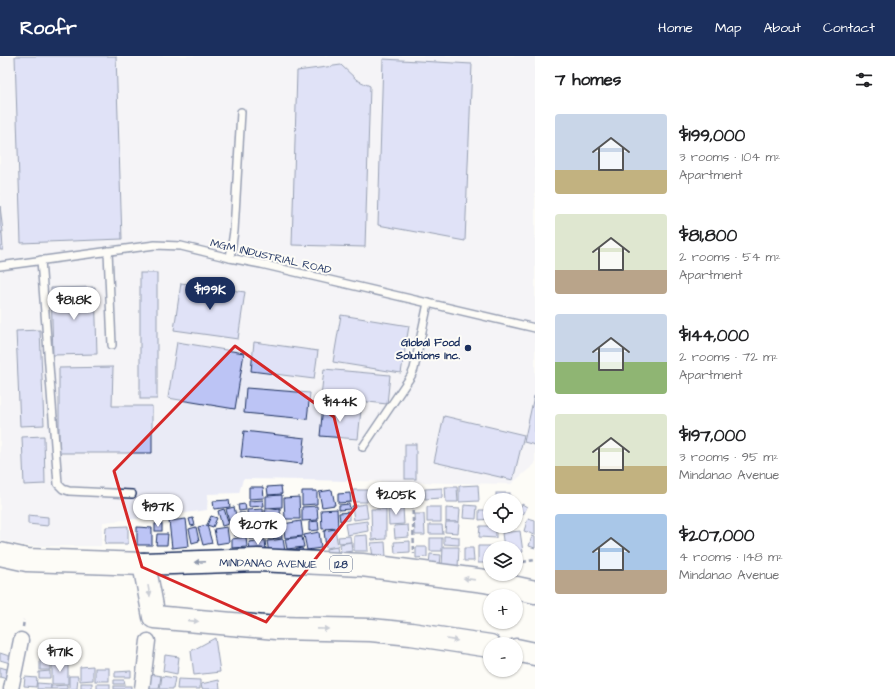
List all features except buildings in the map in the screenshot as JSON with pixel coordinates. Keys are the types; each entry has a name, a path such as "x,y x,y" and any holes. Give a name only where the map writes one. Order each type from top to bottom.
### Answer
{"main road":[{"name":"MINDANAO AVENUE","path":"0,554 27,560 144,564 258,560 362,566 485,581 535,592"},
{"path":"144,564 154,617 276,628 371,630 411,634 483,645"},
{"path":"523,651 535,654"}],"street":[{"path":"11,689 21,640"},
{"path":"142,689 148,641"}],"lane":[{"path":"230,258 234,231 241,112"},
{"name":"MGM INDUSTRIAL ROAD","path":"0,266 154,244 181,246 535,328"},
{"path":"108,251 112,345"},
{"path":"41,260 58,484 63,489 69,491 132,494"},
{"path":"363,447 411,376 414,369 428,303"}],"path":[{"path":"412,490 416,572"},
{"path":"523,562 535,560"}],"highlighted area":[{"path":"235,346 334,417 356,507 266,622 142,567 114,471"}],"shaded area":[{"path":"0,56 535,56 535,464 511,484 243,479 239,493 208,494 207,510 103,522 101,546 27,546 0,540"}],"place":[{"name":"Global Food Solutions Inc.","path":"468,348"}]}
